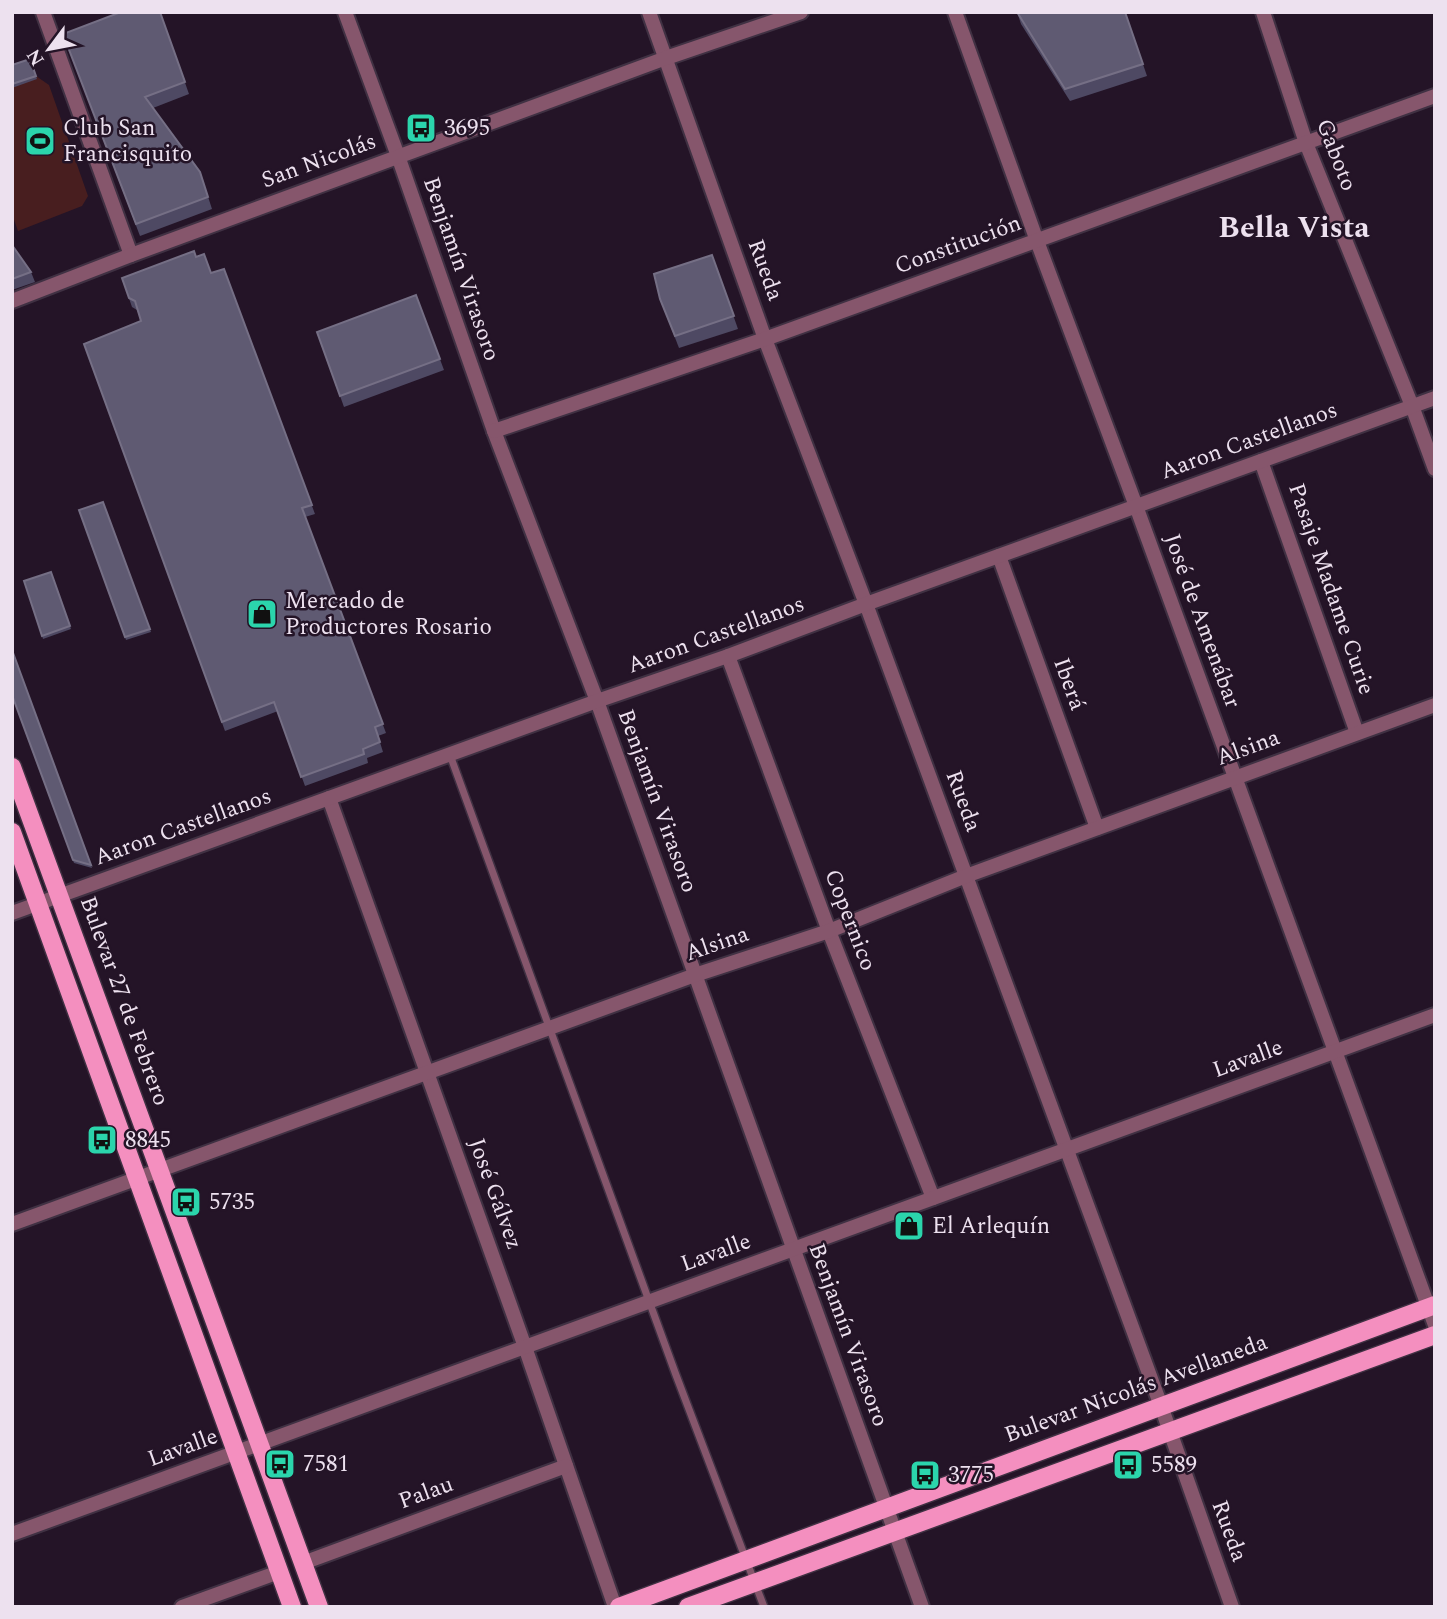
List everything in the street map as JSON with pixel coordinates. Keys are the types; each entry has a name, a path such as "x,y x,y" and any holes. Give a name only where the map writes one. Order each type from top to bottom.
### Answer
{"main road":[{"name":"Bulevar 27 de Febrero","path":"12,767 319,1607"},
{"name":"Bulevar 27 de Febrero","path":"12,832 292,1607"},
{"name":"Bulevar Nicolás Avellaneda","path":"617,1607 1432,1306"},
{"path":"688,1607 1435,1335"}],"street":[{"path":"43,12 131,255"},
{"name":"Benjamín Virasoro","path":"345,12 494,431 597,701 922,1607"},
{"name":"Rueda","path":"649,12 765,339 1067,1149 1232,1607"},
{"name":"San Nicolás","path":"12,301 398,156 666,58 801,12"},
{"name":"José de Amenábar","path":"955,12 1335,1051 1432,1306 1435,1325"},
{"name":"Gaboto","path":"1263,12 1306,142 1435,469"},
{"name":"Constitución","path":"494,431 765,339 1435,96"},
{"name":"Aaron Castellanos","path":"12,913 1435,398"},
{"name":"Pasaje Madame Curie","path":"1261,461 1357,733"},
{"name":"Iberá","path":"999,556 1097,828"},
{"name":"Copernico","path":"728,656 829,931 933,1198"},
{"name":"Alsina","path":"12,1224 695,975 829,931 966,876 1435,705"},
{"name":"José Gálvez","path":"329,798 617,1607"},
{"name":"Lavalle","path":"12,1534 1435,1015"},
{"name":"Palau","path":"303,1563 566,1466"},
{"path":"182,1607 279,1572"}],"lane":[{"path":"450,755 649,1302 764,1607"}],"shaded area":[{"name":"Club San Francisquito","path":"31,62 36,76 49,85 88,196 82,206 18,231 12,214 12,68"}],"building":[{"path":"121,12 160,12 185,82 145,97 200,172 208,197 136,224 63,34"},
{"path":"1017,12 1125,12 1143,64 1065,89"},
{"path":"30,59 36,76 12,84 12,65"},
{"path":"12,245 31,272 12,279"},
{"name":"Mercado de Productores Rosario","path":"194,251 196,257 204,254 211,273 224,269 312,505 302,508 383,724 375,727 380,742 363,749 364,754 301,777 274,702 222,722 84,344 141,321 135,301 129,298 122,278"},
{"path":"712,255 734,316 675,336 660,299 654,274"},
{"path":"416,295 440,359 340,396 317,332"},
{"path":"103,502 150,629 125,637 79,510"},
{"path":"51,572 70,626 42,636 24,581"},
{"path":"12,650 91,865 73,860 12,695"}],"place":[{"name":"3695","path":"421,128"},
{"name":"Club San Francisquito","path":"40,141"},
{"name":"Mercado de Productores Rosario","path":"262,614"},
{"name":"8845","path":"102,1140"},
{"name":"5735","path":"186,1202"},
{"name":"El Arlequín","path":"909,1226"},
{"name":"7581","path":"280,1464"},
{"name":"5589","path":"1128,1465"},
{"name":"3775","path":"925,1475"}],"district":[{"name":"Bella Vista","path":"1294,228"}]}
